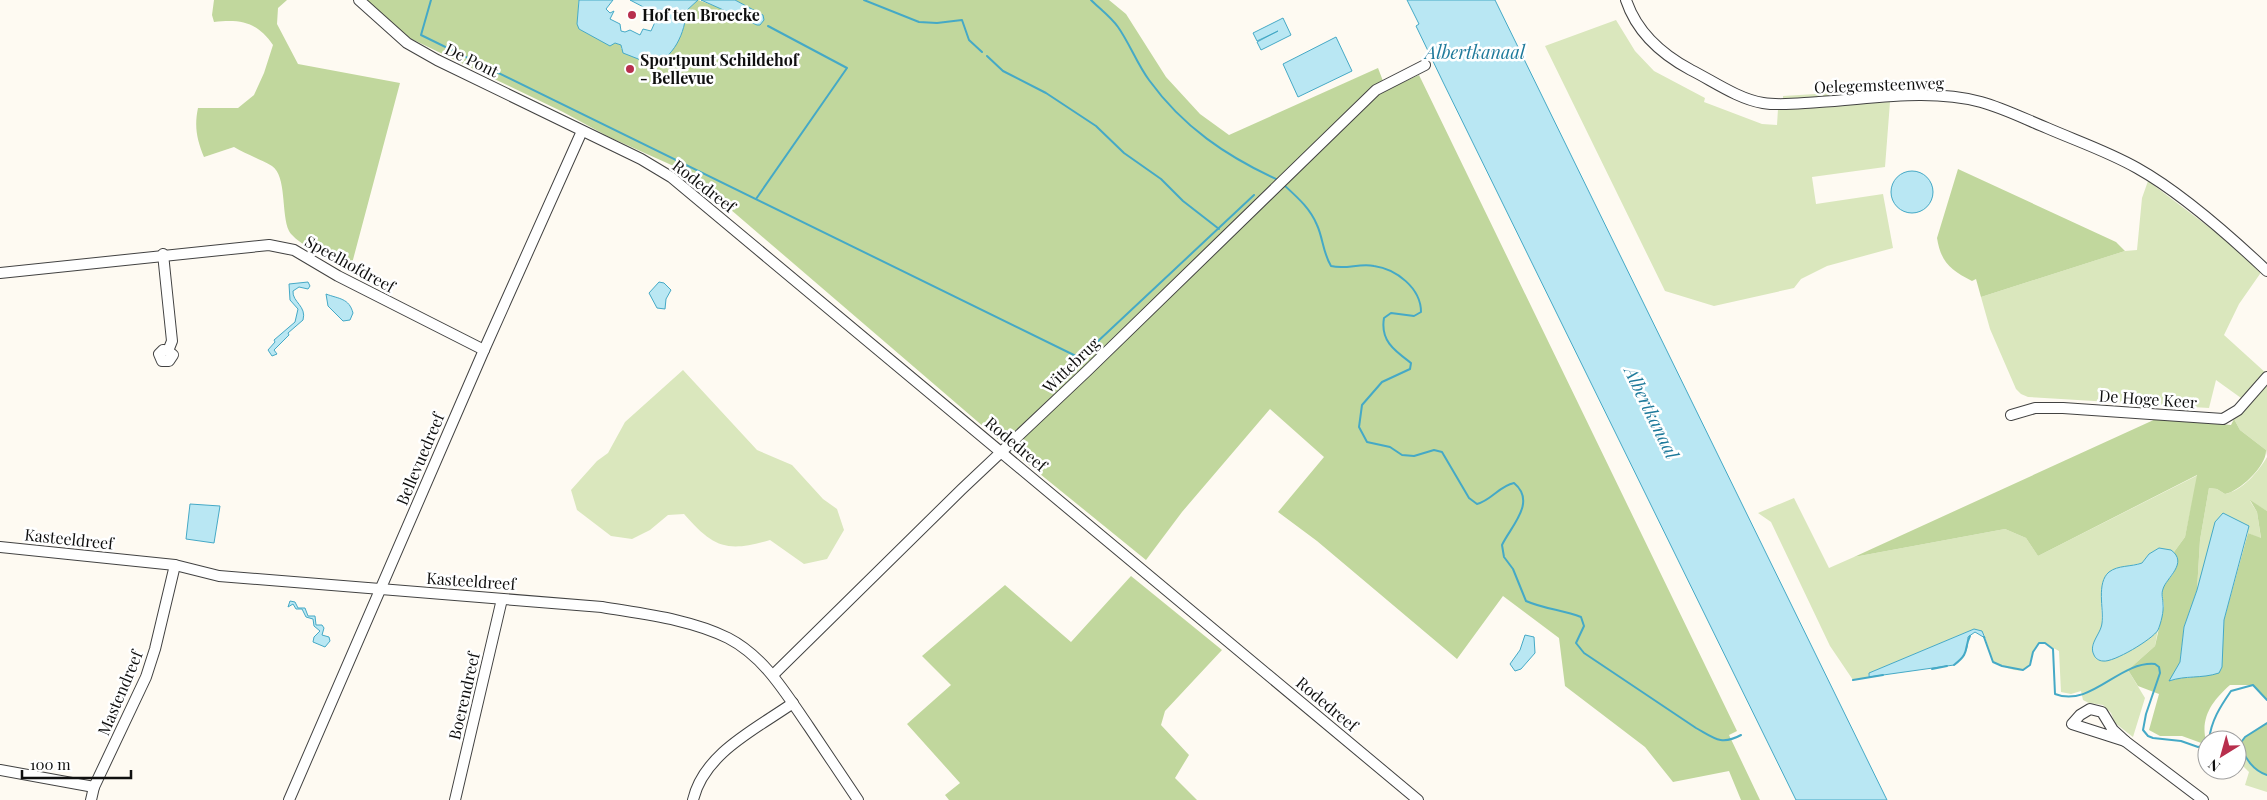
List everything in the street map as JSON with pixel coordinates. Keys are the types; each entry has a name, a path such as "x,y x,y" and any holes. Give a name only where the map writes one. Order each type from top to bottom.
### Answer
{"street":[{"name":"De Pont","path":"360,0 407,43 436,60 582,131"},
{"name":"Oelegemsteenweg","path":"1627,4 1643,33 1666,55 1737,93 1760,102 1780,104 1913,96 1947,96 1969,99 1995,106 2142,171 2215,226 2267,271"},
{"name":"Wittebrug","path":"773,675 962,489 1376,90 1425,65"},
{"name":"Bellevuedreef","path":"289,800 484,350 582,131"},
{"name":"Rodedreef","path":"582,131 641,159 671,177 1418,800"},
{"name":"Speelhofdreef","path":"0,273 269,244 294,250 338,276 484,350"},
{"path":"163,254 172,341 168,350"},
{"name":"De Hoge Keer","path":"2011,416 2035,408 2063,408 2223,419 2238,410 2267,377"},
{"name":"Kasteeldreef","path":"0,547 175,565 219,576 602,608 650,616 705,629 728,638 746,650 773,675 858,800"},
{"name":"Mastendreef","path":"91,800 94,787 146,677 155,649 175,565"},
{"name":"Boerendreef","path":"455,800 502,599"},
{"path":"694,800 696,786 703,773 715,758 792,703"},
{"path":"2125,740 2072,724 2084,711 2096,709 2106,716 2113,730 2203,800"},
{"path":"0,770 94,787"}],"green space":[{"path":"214,0 287,0 278,8 277,24 298,64 400,83 350,271 308,247 289,231 280,178 272,166 234,147 204,157 197,133 198,108 238,108 254,95 264,73 273,45 261,31 248,24 232,21 214,22 212,15"},
{"path":"363,0 579,0 579,29 610,45 615,43 621,45 621,49 670,53 681,33 686,11 698,0 729,11 757,25 743,5 735,0 1109,0 1126,14 1166,77 1200,114 1229,135 1378,68 1383,81 1283,174 1377,94 1419,75 1737,731 1729,735 1760,800 1741,800 1729,771 1673,782 1645,747 1565,686 1559,638 1503,596 1457,659 1317,541 1278,512 1324,457 1270,409 1182,512 1146,560 1013,452 687,172 609,137 563,112 393,30"},
{"path":"1616,20 1635,51 1654,71 1705,98 1704,102 1762,124 1777,125 1778,109 1890,102 1885,167 1812,177 1816,204 1883,194 1893,248 1827,266 1801,279 1794,288 1714,306 1665,291 1545,46"},
{"path":"1896,89 1896,93 1783,100 1783,96"},
{"path":"1958,169 2116,242 2125,251 1981,297 1976,279 1972,281 1958,273 1944,260 1937,238"},
{"path":"2148,181 2222,237 2262,271 2239,304 2224,335 2267,374 2265,385 2267,387 2267,456 2266,450 2240,430 2234,419 2248,403 2216,380 2209,408 2028,397 2016,389 1990,329 1981,297 2125,251 2137,250 2142,198"},
{"path":"683,370 757,450 792,465 823,499 837,509 844,530 827,559 804,564 770,540 742,546 721,544 703,534 684,514 668,515 650,530 632,539 611,536 577,510 571,490 597,461 608,453 625,422"},
{"path":"2158,418 2231,425 2234,419 2240,430 2266,450 2265,456 2257,470 2237,489 2225,494 2217,489 2209,488 2200,540 2197,590 2184,627 2180,662 2170,681 2183,676 2190,678 2222,649 2224,620 2248,533 2261,538 2257,512 2250,500 2267,511 2267,700 2253,685 2230,685 2209,710 2206,717 2205,730 2197,730 2197,741 2182,736 2160,736 2149,730 2159,694 2138,686 2128,670 2155,646 2164,606 2163,586 2173,574 2176,565 2174,552 2185,537 2197,475 2038,556 2026,538 2005,529 1854,557"},
{"path":"2267,457 2267,511 2250,501 2257,512 2261,539 2248,533 2248,526 2197,590 2200,540 2209,488 2217,489 2225,494 2238,489 2255,474"},
{"path":"2198,475 2185,537 2174,552 2159,548 2149,554 2142,563 2128,566 2101,597 2102,628 2092,646 2126,653 2149,638 2158,629 2155,646 2128,670 2145,698 2133,737 2115,723 2111,713 2103,705 2083,700 2081,691 2071,694 2061,692 2059,651 2042,642 2036,646 2026,669 2009,669 1993,662 1984,634 1974,629 1869,673 1868,677 1853,680 1830,646 1771,522 1758,513 1794,498 1829,568 1854,557 2005,529 2026,538 2038,556"},
{"path":"1131,576 1222,650 1165,711 1161,725 1189,755 1175,778 1197,800 949,800 945,795 960,783 907,724 951,685 922,656 1005,585 1071,642"},
{"path":"2267,723 2267,775 2253,767 2247,759 2247,736"},
{"path":"2247,759 2257,770 2267,775 2267,792 2245,785 2249,772 2247,770"}],"water":[{"path":"579,0 613,0 606,9 610,13 614,11 610,19 620,24 621,31 630,30 640,35 643,29 651,31 659,13 653,12 630,0 698,0 686,11 681,36 672,51 659,62 651,64 623,53 621,45 615,43 610,46 579,29 577,24"},
{"path":"701,0 735,0 763,15 764,20 760,25 757,25"},
{"name":"Albertkanaal","path":"1407,0 1495,0 1887,800 1796,800 1443,82 1416,26 1419,24"},
{"path":"1283,18 1291,35 1261,50 1257,42 1278,31 1257,41 1253,33"},
{"path":"1336,37 1352,71 1298,97 1283,64"},
{"path":"1912,171 1927,177 1933,192 1927,207 1912,213 1897,207 1891,192 1897,177"},
{"path":"308,282 310,286 308,289 299,287 293,291 293,295 303,311 303,320 288,333 289,335 274,350 277,354 272,356 268,350 275,342 274,340 295,322 298,309 290,300 289,284"},
{"path":"659,282 664,283 671,290 666,299 665,309 657,308 649,293"},
{"path":"326,294 349,304 353,313 350,320 343,321 328,306"},
{"path":"190,504 220,506 214,543 186,539"},
{"path":"2223,513 2249,526 2224,620 2222,667 2219,673 2212,675 2169,681 2180,662 2184,627 2197,590 2215,522"},
{"path":"2159,548 2171,550 2178,560 2175,570 2162,591 2163,610 2158,630 2149,639 2132,650 2108,661 2099,660 2095,656 2093,647 2102,623 2101,596 2105,577 2116,568 2142,563 2149,554"},
{"path":"290,601 295,602 298,608 305,608 308,616 315,616 316,625 322,625 324,628 322,635 329,637 330,641 325,647 313,642 314,637 320,631 314,626 313,619 306,617 302,609 296,609 293,604 288,607"},
{"path":"1974,629 1982,631 1985,638 1975,632 1968,637 1965,652 1954,665 1869,677 1869,673"},
{"path":"1525,635 1534,637 1535,653 1521,669 1515,671 1510,664 1520,650"}],"waterway":[{"path":"431,0 421,35 1080,358 1254,195"},
{"path":"864,0 919,22 937,23 962,20 969,40 982,52"},
{"path":"1091,0 1118,27 1145,74 1176,112 1207,139 1223,150 1278,180"},
{"path":"756,199 847,68 768,26"},
{"path":"987,56 1003,71 1046,93 1096,126 1124,153 1161,179 1183,201 1219,229"},
{"path":"1284,185 1311,213 1331,266 1368,265 1391,271 1406,281 1417,295 1420,303 1421,312 1414,316 1391,313 1384,318 1384,333 1390,345 1411,363 1410,369 1382,382 1362,405 1359,427 1367,442 1390,447 1402,455 1414,456 1434,450 1442,452 1469,498 1477,504 1514,483 1520,490 1523,506 1502,545 1504,557 1513,569 1526,601 1581,617 1584,626 1576,643 1584,653 1696,728 1713,738 1723,740 1741,735"},
{"path":"1954,665 1965,654 1970,636"},
{"path":"1984,637 1993,662 2002,666 2023,670 2030,665 2033,652 2039,643 2045,643 2053,649 2055,694 2068,697 2081,695 2093,690 2129,669 2155,664 2159,667 2160,673 2146,714 2143,730 2148,736 2153,738 2181,741 2197,747"},
{"path":"1932,669 1947,666"},
{"path":"1853,680 1883,675"},
{"path":"2211,730 2217,714 2231,691 2253,685 2267,700"},
{"path":"2267,723 2245,737 2239,745 2253,767 2267,775"}],"place":[{"name":"Hof ten Broecke","path":"632,15"},
{"name":"Sportpunt Schildehof - Bellevue","path":"630,69"}]}
